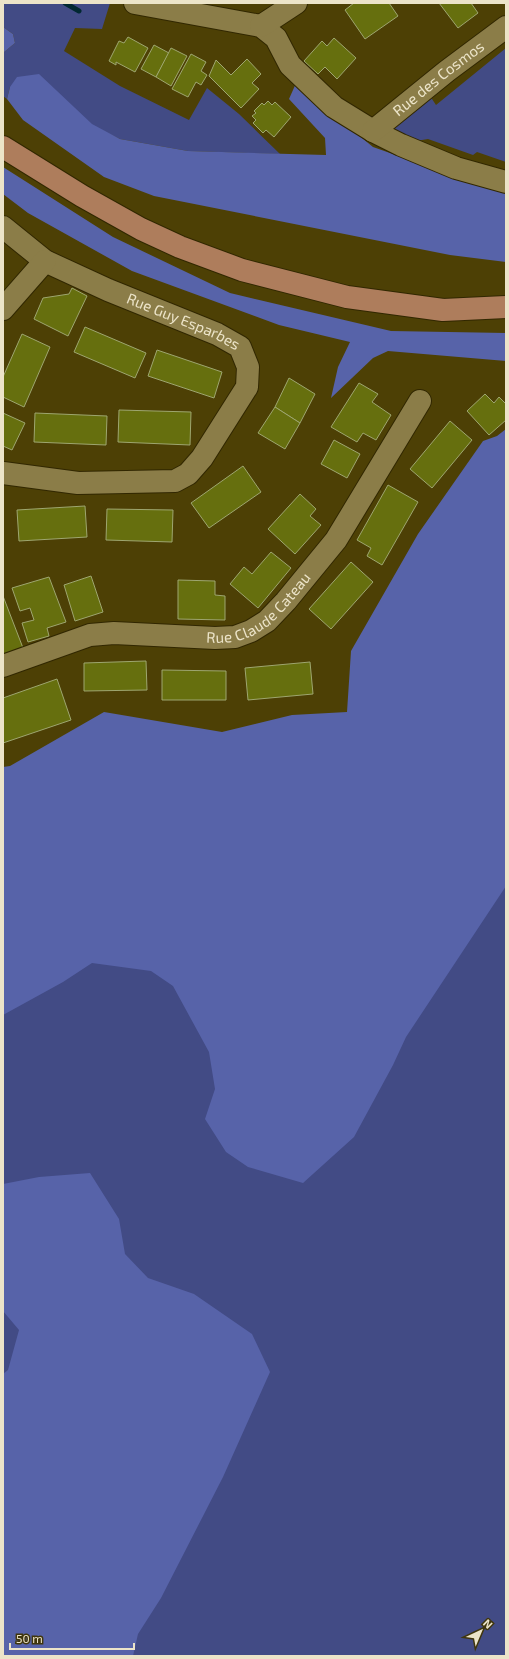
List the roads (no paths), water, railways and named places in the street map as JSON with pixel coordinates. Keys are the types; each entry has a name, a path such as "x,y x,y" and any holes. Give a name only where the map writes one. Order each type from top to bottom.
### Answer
{"main road":[{"path":"3,147 82,196 141,230 180,247 242,270 347,297 443,310 506,307"}],"street":[{"path":"135,3 261,26 276,38 290,65 330,104 373,131 456,168 506,182"},
{"path":"261,26 296,3"},
{"name":"Rue des Cosmos","path":"373,131 447,71 506,27"},
{"name":"Rue Guy Esparbes","path":"3,227 45,261 108,290 217,334 240,347 248,366 247,387 202,458 188,474 175,481 78,483 3,473"},
{"path":"3,309 45,261"},
{"name":"Rue Claude Cateau","path":"3,666 90,635 114,633 215,638 235,637 251,631 267,621 286,601 336,540 420,401"}],"waterway":[{"path":"65,3 79,11"}]}
